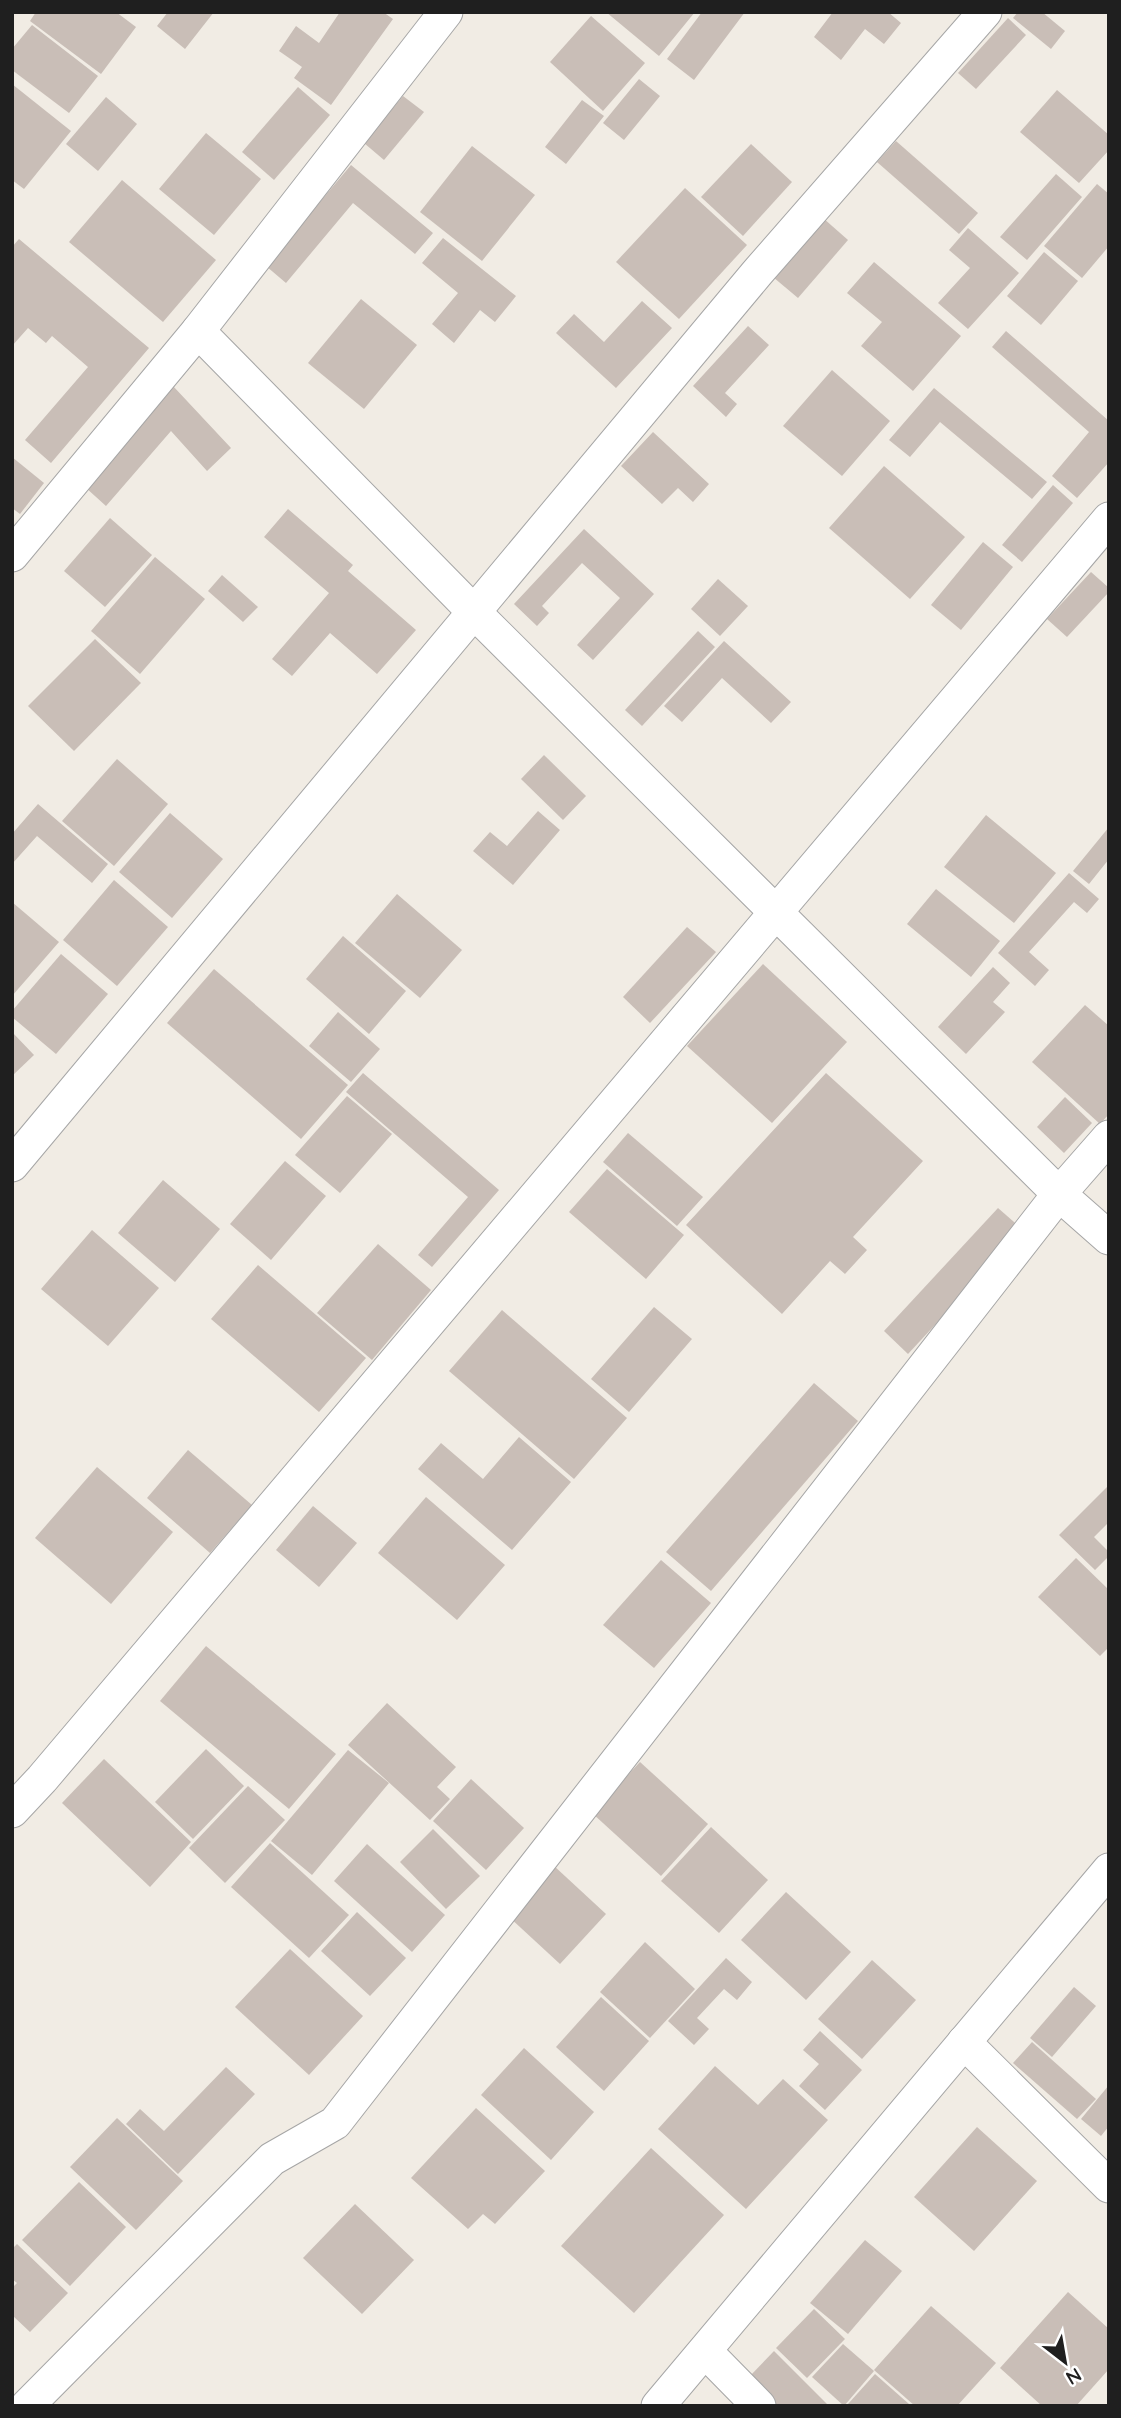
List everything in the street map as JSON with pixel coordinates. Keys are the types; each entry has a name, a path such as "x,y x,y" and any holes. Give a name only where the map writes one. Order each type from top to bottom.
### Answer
{"street":[{"path":"12,555 198,331 446,12"},
{"path":"12,1165 757,273 985,12"},
{"path":"198,331 474,612 1059,1194 1109,1238"},
{"path":"12,1811 42,1779 1109,519"},
{"path":"27,2406 272,2159 335,2123 1059,1194 1109,1137"},
{"path":"658,2406 1109,1870"},
{"path":"964,2042 1109,2186"},
{"path":"705,2351 759,2406"}],"building":[{"path":"36,12 116,12 136,27 101,74 30,21"},
{"path":"168,12 214,12 185,49 157,26"},
{"path":"340,12 383,12 393,19 331,105 294,78 302,67 279,51 296,26 319,43"},
{"path":"606,12 695,12 659,56"},
{"path":"702,12 745,12 694,80 667,59"},
{"path":"833,12 888,12 901,23 884,44 865,29 841,60 814,37"},
{"path":"1018,12 1042,12 1065,31 1051,49 1013,18"},
{"path":"591,16 645,63 603,111 550,62"},
{"path":"1008,18 1026,35 976,89 958,73"},
{"path":"32,25 98,76 69,113 12,70 12,49"},
{"path":"639,79 660,96 624,140 603,123"},
{"path":"12,84 71,131 24,189 12,180"},
{"path":"298,87 330,115 274,180 242,152"},
{"path":"1057,90 1109,135 1109,150 1079,183 1020,132"},
{"path":"403,96 424,112 384,160 364,143"},
{"path":"106,97 137,124 98,171 66,144"},
{"path":"582,100 604,116 566,164 545,147"},
{"path":"206,133 261,179 214,235 159,189"},
{"path":"896,141 978,213 959,234 877,162"},
{"path":"751,144 792,182 743,236 701,197"},
{"path":"472,146 535,195 482,261 420,212"},
{"path":"351,165 433,233 415,254 353,203 286,283 266,266"},
{"path":"1056,174 1082,197 1027,260 1000,237"},
{"path":"122,180 216,260 163,322 69,242"},
{"path":"1097,184 1109,194 1109,246 1082,278 1044,246"},
{"path":"685,188 747,245 679,319 616,262"},
{"path":"823,218 848,240 798,298 773,277"},
{"path":"968,228 1019,273 968,329 938,303 970,268 949,250"},
{"path":"443,238 516,296 495,322 480,310 454,343 432,324 458,293 422,263"},
{"path":"19,239 149,348 51,463 25,440 88,367 52,336 46,343 28,328 12,346 12,247"},
{"path":"1044,252 1078,281 1041,325 1007,296"},
{"path":"874,262 961,336 913,391 861,346 882,322 847,293"},
{"path":"361,299 417,345 364,409 308,363"},
{"path":"642,301 672,328 616,388 556,333 574,314 604,342"},
{"path":"748,326 769,345 725,393 737,404 726,417 693,386"},
{"path":"1006,331 1109,421 1109,462 1077,498 1052,476 1089,432 992,347"},
{"path":"832,370 890,421 842,476 783,426"},
{"path":"173,386 231,448 207,471 171,431 106,506 85,487"},
{"path":"934,388 1047,482 1032,499 940,422 910,457 889,440"},
{"path":"653,432 709,484 693,502 678,488 662,504 621,466"},
{"path":"12,457 44,483 20,514 12,508"},
{"path":"884,466 965,537 910,599 829,528"},
{"path":"1053,485 1073,503 1022,562 1002,545"},
{"path":"288,509 353,565 348,571 416,630 377,674 330,633 292,676 272,659 329,593 264,537"},
{"path":"110,518 152,555 105,607 64,571"},
{"path":"584,529 654,594 593,660 577,645 620,598 582,563 542,606 549,613 537,626 514,604"},
{"path":"983,542 1013,567 961,630 931,605"},
{"path":"155,557 205,599 140,674 91,631"},
{"path":"1091,572 1109,588 1109,592 1067,637 1047,619"},
{"path":"222,575 258,607 243,622 208,591"},
{"path":"718,579 748,606 720,636 691,609"},
{"path":"698,631 715,647 642,726 625,710"},
{"path":"95,639 141,683 74,751 28,706"},
{"path":"724,641 791,702 771,723 722,678 682,722 664,706"},
{"path":"544,755 586,796 563,820 521,779"},
{"path":"117,759 168,804 114,866 62,821"},
{"path":"38,804 108,864 92,883 37,836 12,864 12,834"},
{"path":"538,811 560,830 513,885 473,851 490,832 507,846"},
{"path":"170,813 223,859 172,918 119,872"},
{"path":"986,815 1056,873 1014,923 944,867"},
{"path":"1109,827 1109,859 1089,884 1073,871"},
{"path":"1069,873 1099,899 1087,913 1074,902 1029,952 1049,970 1035,986 998,953"},
{"path":"114,880 168,927 117,986 63,940"},
{"path":"936,889 1000,941 971,977 907,924"},
{"path":"397,894 462,950 420,998 355,943"},
{"path":"12,902 59,942 12,996"},
{"path":"687,927 716,952 650,1023 623,997"},
{"path":"343,936 406,991 369,1034 306,979"},
{"path":"61,954 108,994 56,1054 12,1017 12,1011"},
{"path":"763,964 847,1042 772,1123 687,1046"},
{"path":"993,967 1010,983 993,1002 1005,1012 966,1054 938,1027"},
{"path":"214,969 348,1085 301,1139 167,1023"},
{"path":"1085,1005 1109,1026 1109,1114 1100,1124 1032,1062"},
{"path":"338,1012 380,1049 351,1082 309,1046"},
{"path":"12,1032 34,1055 12,1076"},
{"path":"363,1073 499,1190 432,1267 418,1255 468,1197 346,1092"},
{"path":"826,1073 923,1161 853,1237 867,1250 845,1274 830,1261 782,1314 686,1225"},
{"path":"347,1096 392,1134 340,1193 295,1155"},
{"path":"1065,1097 1092,1123 1064,1153 1037,1127"},
{"path":"628,1133 703,1197 677,1226 603,1162"},
{"path":"285,1161 326,1196 271,1260 230,1224"},
{"path":"607,1169 684,1235 646,1279 569,1212"},
{"path":"163,1180 220,1229 175,1282 118,1233"},
{"path":"998,1208 1023,1230 908,1354 884,1331"},
{"path":"92,1230 159,1288 108,1346 41,1289"},
{"path":"378,1244 431,1290 372,1360 317,1313"},
{"path":"258,1265 366,1358 319,1412 211,1319"},
{"path":"654,1307 692,1339 629,1412 591,1379"},
{"path":"502,1310 627,1418 574,1479 449,1371"},
{"path":"814,1383 858,1421 711,1591 666,1552"},
{"path":"519,1437 571,1482 512,1550 418,1469 441,1443 483,1479"},
{"path":"188,1450 252,1505 210,1553 147,1498"},
{"path":"97,1467 173,1532 111,1604 35,1538"},
{"path":"1109,1485 1109,1522 1094,1537 1109,1552 1109,1556 1095,1570 1059,1535"},
{"path":"426,1497 505,1565 457,1620 378,1553"},
{"path":"313,1506 357,1543 319,1587 276,1550"},
{"path":"1076,1558 1109,1590 1109,1647 1100,1656 1038,1597"},
{"path":"661,1560 711,1603 654,1668 603,1625"},
{"path":"206,1646 336,1754 289,1809 160,1701"},
{"path":"387,1703 456,1767 437,1787 450,1799 430,1820 348,1745"},
{"path":"206,1749 244,1786 193,1839 155,1802"},
{"path":"348,1750 389,1783 312,1875 271,1841"},
{"path":"104,1759 191,1842 150,1887 62,1803"},
{"path":"640,1762 708,1824 661,1876 592,1813"},
{"path":"471,1779 524,1828 486,1870 433,1821"},
{"path":"248,1786 285,1820 225,1883 189,1848"},
{"path":"711,1827 768,1880 719,1933 661,1881"},
{"path":"433,1829 480,1876 446,1909 400,1862"},
{"path":"270,1843 349,1915 309,1958 231,1887"},
{"path":"367,1844 445,1915 412,1952 334,1881"},
{"path":"553,1865 606,1914 560,1964 507,1915"},
{"path":"786,1892 851,1952 806,2000 741,1940"},
{"path":"357,1912 406,1958 370,1996 321,1951"},
{"path":"645,1942 695,1989 650,2038 600,1992"},
{"path":"290,1949 363,2016 309,2075 235,2007"},
{"path":"726,1958 752,1982 737,2000 724,1989 697,2018 709,2029 694,2045 668,2021"},
{"path":"872,1960 916,2000 862,2059 818,2019"},
{"path":"1074,1987 1096,2006 1052,2057 1030,2038"},
{"path":"601,1997 649,2041 604,2091 556,2047"},
{"path":"820,2031 862,2070 825,2110 799,2086 819,2064 803,2050"},
{"path":"1032,2042 1096,2099 1077,2119 1013,2063"},
{"path":"524,2048 594,2112 551,2160 481,2095"},
{"path":"715,2066 758,2105 783,2079 828,2120 746,2209 658,2129"},
{"path":"226,2067 255,2094 178,2174 126,2124 140,2109 164,2131"},
{"path":"1109,2085 1109,2126 1101,2136 1081,2119"},
{"path":"476,2108 545,2171 495,2224 483,2214 468,2229 411,2178"},
{"path":"117,2118 183,2181 136,2230 70,2167"},
{"path":"977,2127 1037,2181 974,2251 914,2197"},
{"path":"651,2148 724,2215 634,2313 561,2246"},
{"path":"79,2182 126,2227 70,2286 22,2240"},
{"path":"355,2204 414,2260 362,2314 303,2258"},
{"path":"865,2240 902,2271 848,2334 810,2303"},
{"path":"17,2244 68,2293 30,2332 12,2315 12,2288 17,2283 12,2279 12,2249"},
{"path":"1068,2292 1109,2329 1109,2369 1076,2406 1042,2406 1000,2368"},
{"path":"931,2306 996,2363 957,2406 915,2406 874,2370"},
{"path":"814,2309 845,2339 807,2378 776,2348"},
{"path":"843,2344 874,2371 844,2406 812,2377"},
{"path":"774,2351 829,2406 776,2406 748,2378"},
{"path":"875,2374 909,2404 848,2404"}]}
